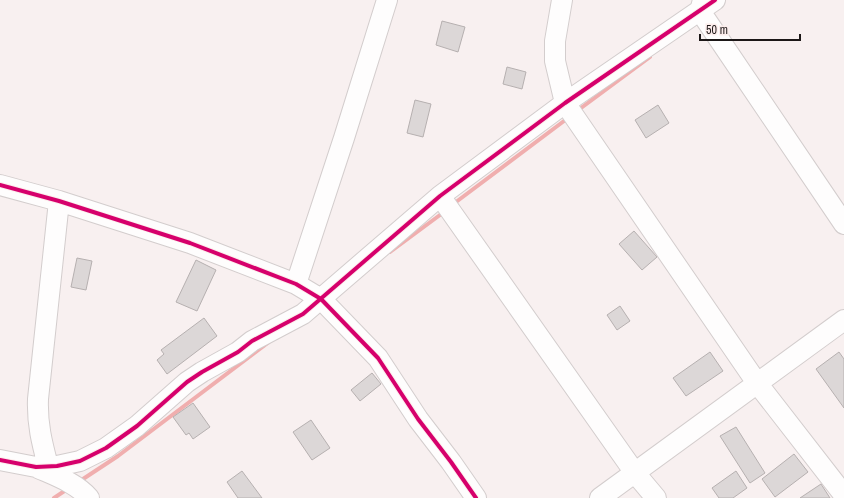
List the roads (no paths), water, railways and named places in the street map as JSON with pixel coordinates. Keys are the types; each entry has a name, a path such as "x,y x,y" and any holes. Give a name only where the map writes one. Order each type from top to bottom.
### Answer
{"street":[{"path":"296,284 387,0"},
{"path":"562,0 555,41 555,61 565,103 757,383 844,495"},
{"path":"0,460 42,467 80,461 106,448 137,426 192,379 238,352 252,341 303,314 440,196 565,103 706,4 844,224"},
{"path":"0,185 59,201 190,243 296,284 321,299 378,358 418,419 476,498"},
{"path":"440,196 635,473 656,498"},
{"path":"42,467 37,417 38,399 59,201"},
{"path":"600,498 844,320"},
{"path":"42,467 67,481 89,498"}],"waterway":[{"path":"577,111 650,57"},
{"path":"452,205 568,118"},
{"path":"390,252 444,212"},
{"path":"80,481 118,456 269,342"},
{"path":"54,498 69,488"}]}
